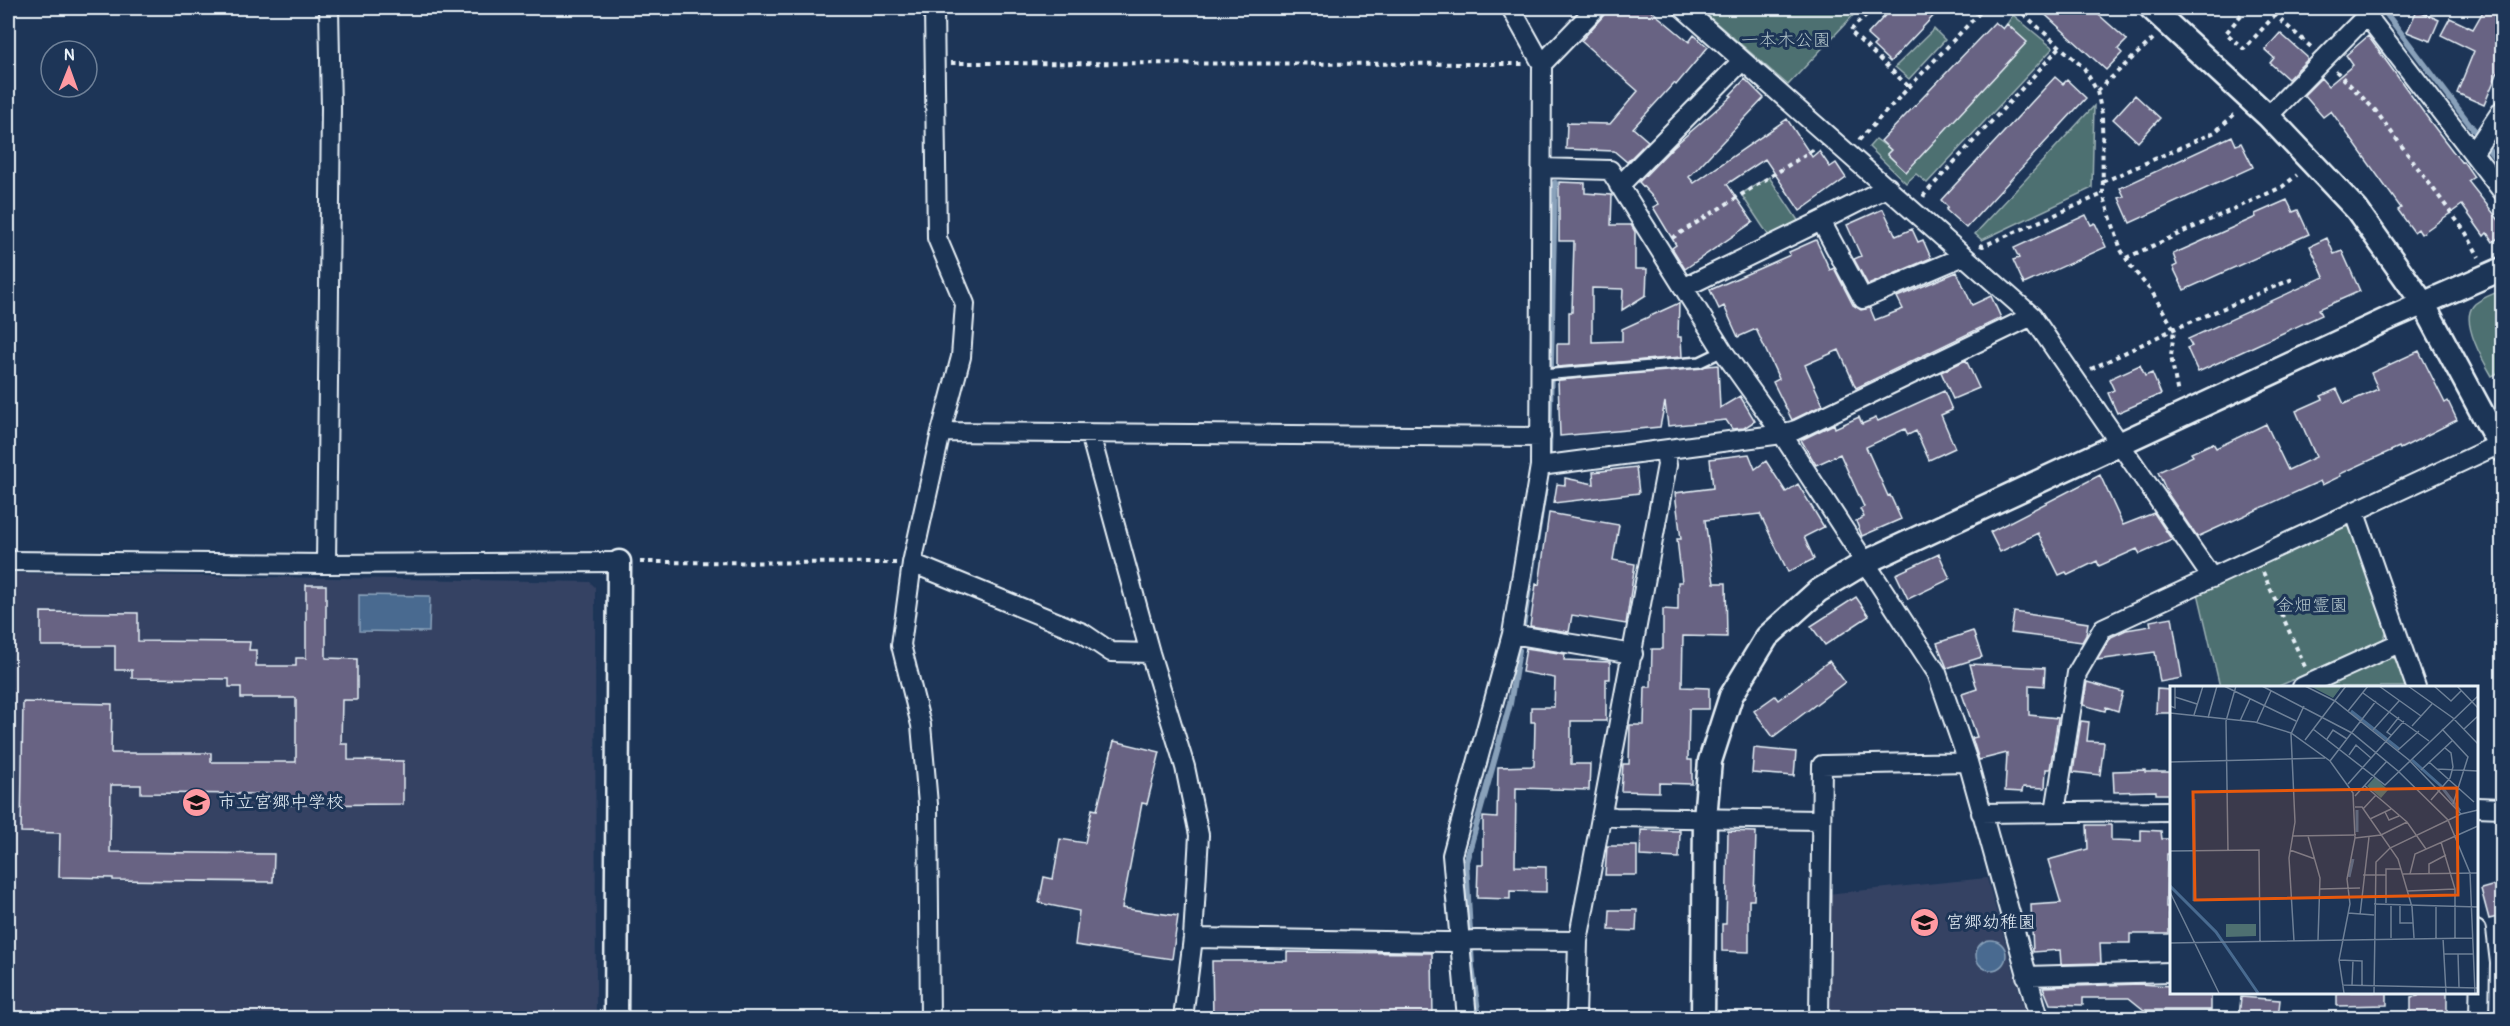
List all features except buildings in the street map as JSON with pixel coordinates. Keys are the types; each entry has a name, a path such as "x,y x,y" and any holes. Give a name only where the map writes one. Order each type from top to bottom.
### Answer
{"street":[{"path":"326,564 331,108 329,8"},
{"path":"930,1018 928,804 921,725 901,645 912,562 941,432 961,357 965,304 937,238 934,8"},
{"path":"1467,1018 1452,855 1512,634 1540,466 1542,64 1511,8"},
{"path":"1542,64 1596,8"},
{"path":"1683,8 1888,187 1969,250 2032,316 2212,578"},
{"path":"2055,812 2077,674 2103,628 2502,446 2423,303 2356,210 2268,116 2151,8"},
{"path":"2268,116 2325,59 2368,10 2502,191"},
{"path":"1619,186 1742,61"},
{"path":"2475,152 2502,111"},
{"path":"1542,168 1610,170 1723,351 1782,435 1937,673 1968,762 2038,1018"},
{"path":"1685,287 1888,187"},
{"path":"1821,221 1863,299 1969,250"},
{"path":"1703,1018 1705,818 1710,761 1731,696 1767,637 1818,591 1866,562 2423,303 2496,272"},
{"path":"1540,466 1782,435 2032,316"},
{"path":"941,432 1541,437"},
{"path":"1090,434 1150,653 1185,767 1199,836 1193,938 1183,1018"},
{"path":"1576,1018 1578,941 1667,465 1665,451"},
{"path":"2355,513 2416,686"},
{"path":"8,561 326,564 619,562 616,1018"},
{"path":"912,562 1083,633 1111,652 1150,653"},
{"path":"1512,634 1633,654"},
{"path":"2307,685 2399,643"},
{"path":"1819,1018 1822,765 1968,762"},
{"path":"2477,807 2502,808"},
{"path":"1982,813 2170,811"},
{"path":"1603,815 1820,820"},
{"path":"1193,938 1578,941"},
{"path":"2478,964 2479,1018"},
{"path":"2026,976 2170,972"}],"lane":[{"path":"1542,375 1700,362 1723,351"}],"path":[{"path":"1873,8 1850,31 1909,87"},
{"path":"1848,152 1984,8"},
{"path":"1998,8 2019,10 2084,68 2097,91 2103,114 2103,194 2126,258 2152,292 2174,329 2171,356 2173,376 2180,401"},
{"path":"2247,8 2226,33 2244,49 2275,15"},
{"path":"2267,8 2325,59 2375,110 2496,272"},
{"path":"2097,91 2157,35"},
{"path":"1933,203 1924,195 2060,47"},
{"path":"934,63 1542,64"},
{"path":"2103,182 2215,132 2238,111"},
{"path":"1659,247 1832,138"},
{"path":"2126,258 2282,187 2298,173"},
{"path":"1969,250 2103,194"},
{"path":"2075,376 2174,329 2295,278"},
{"path":"2257,558 2307,685"},
{"path":"619,562 912,562"}],"shaded area":[{"path":"12,573 590,582 595,587 596,1018 9,1018 14,1008"},
{"path":"359,595 430,596 429,632 359,631"},
{"path":"1987,878 2027,1018 1825,1018 1826,894"},
{"path":"1991,940 2002,944 2006,955 2002,966 1991,970 1980,966 1976,955 1980,944"}],"green space":[{"name":"一本木公園","path":"1699,8 1860,8 1788,85"},
{"path":"2013,15 2053,48 1927,183 1916,174 1906,183 1869,147 1876,139 1891,150 1887,154 1906,172"},
{"path":"1934,29 1945,40 1909,79 1895,67"},
{"path":"2094,106 2092,188 1982,240 1975,234"},
{"path":"1769,177 1799,222 1769,236 1741,194"},
{"path":"2502,290 2502,371 2492,376 2474,341 2469,322 2470,313 2479,301"},
{"name":"金畑霊園","path":"2340,527 2352,527 2388,630 2383,639 2279,686 2220,686 2198,593"},
{"path":"2390,657 2398,660 2407,686 2322,686"}],"waterway":[{"path":"2382,8 2502,167"},
{"path":"1549,454 1555,183"},
{"path":"8,415 8,1006"},
{"path":"1523,627 1545,485"},
{"path":"1479,1018 1472,967 1466,862 1510,704 1519,650"}],"place":[{"name":"市立宮郷中学校","path":"197,802"},
{"name":"宮郷幼稚園","path":"1925,922"}]}
